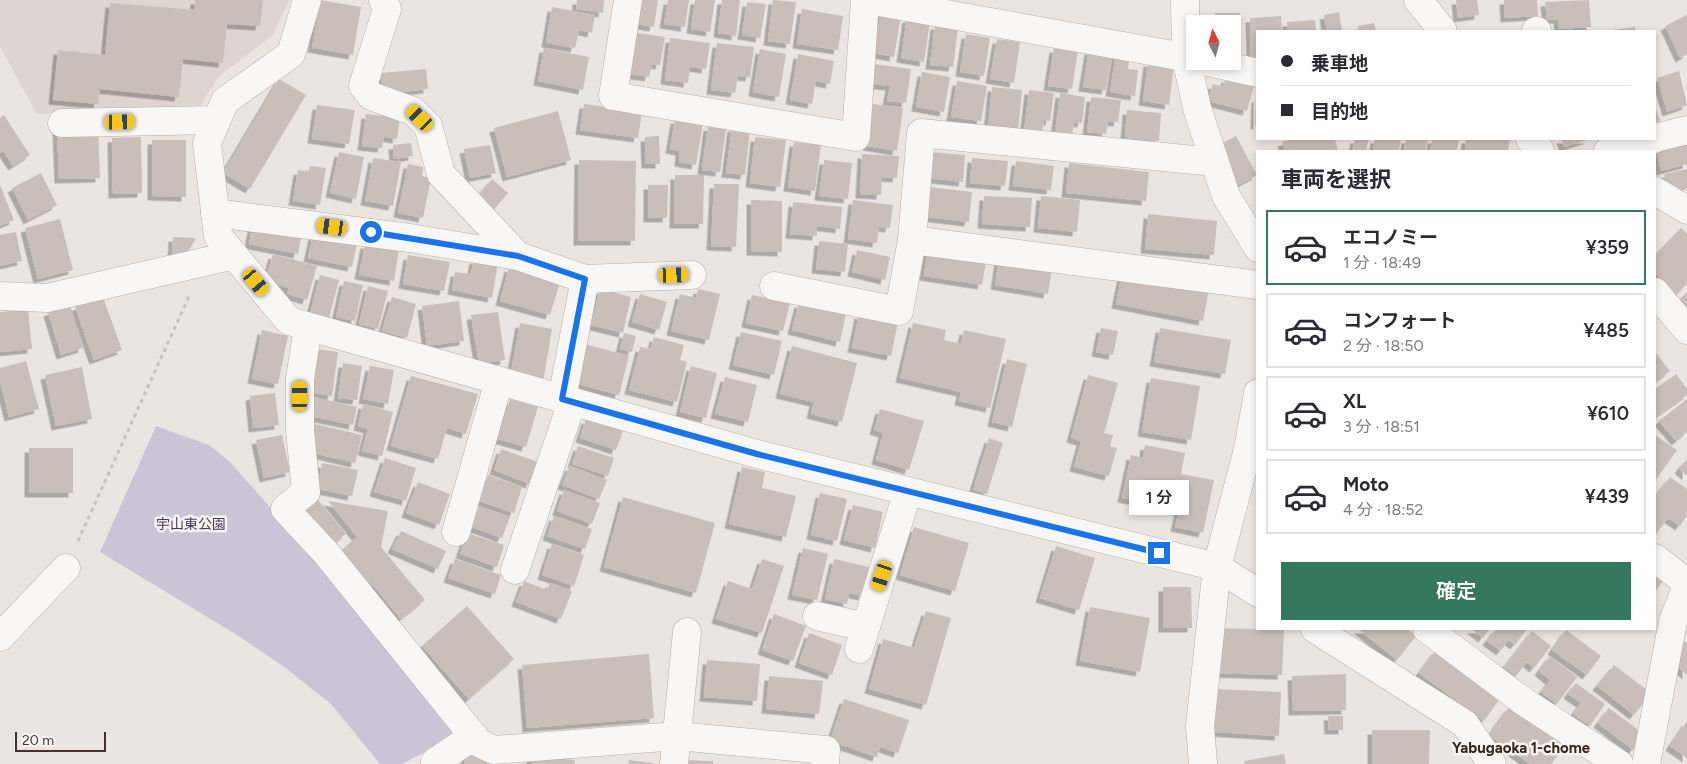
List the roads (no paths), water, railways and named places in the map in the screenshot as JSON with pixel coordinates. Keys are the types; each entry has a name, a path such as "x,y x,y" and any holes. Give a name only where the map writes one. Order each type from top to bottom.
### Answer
{"street":[{"path":"307,0 291,54 225,100 207,142 218,236 289,322 757,454 1217,567 1256,592"},
{"path":"383,0 387,9 363,86 371,96 413,111 428,126 441,174 518,256"},
{"path":"628,0 613,96 856,137 866,0 1186,57"},
{"path":"1185,0 1188,15"},
{"path":"1418,0 1442,30"},
{"path":"1241,69 1256,73"},
{"path":"1195,70 1196,108 1214,162 1226,196 1256,245"},
{"path":"62,123 216,120"},
{"path":"1656,138 1687,130"},
{"path":"774,286 898,311 912,240 921,133 1214,162"},
{"path":"1531,140 1539,150"},
{"path":"1612,150 1650,140"},
{"path":"1656,192 1687,210"},
{"path":"215,213 410,238 518,256 585,279 692,274"},
{"path":"912,240 1256,285"},
{"path":"0,296 47,298 234,255"},
{"path":"515,570 567,400 585,279"},
{"path":"1656,293 1687,330"},
{"path":"308,327 300,379 300,430 306,492 285,509 326,553 479,742 494,750 677,736 826,750 826,764"},
{"path":"456,532 499,381"},
{"path":"1203,764 1200,726 1217,567 1253,449 1256,415"},
{"path":"817,616 862,638 908,491"},
{"path":"1653,760 1673,621 1687,584 1656,559"},
{"path":"0,636 66,568"},
{"path":"1317,630 1465,724 1492,764"},
{"path":"1428,630 1524,701 1619,764"},
{"path":"674,764 687,632"},
{"path":"437,764 435,762 474,736"}],"district":[{"name":"Yabugaoka 1-chome","path":"1521,748"}],"park label":[{"name":"宇山東公園","path":"191,524"}]}
